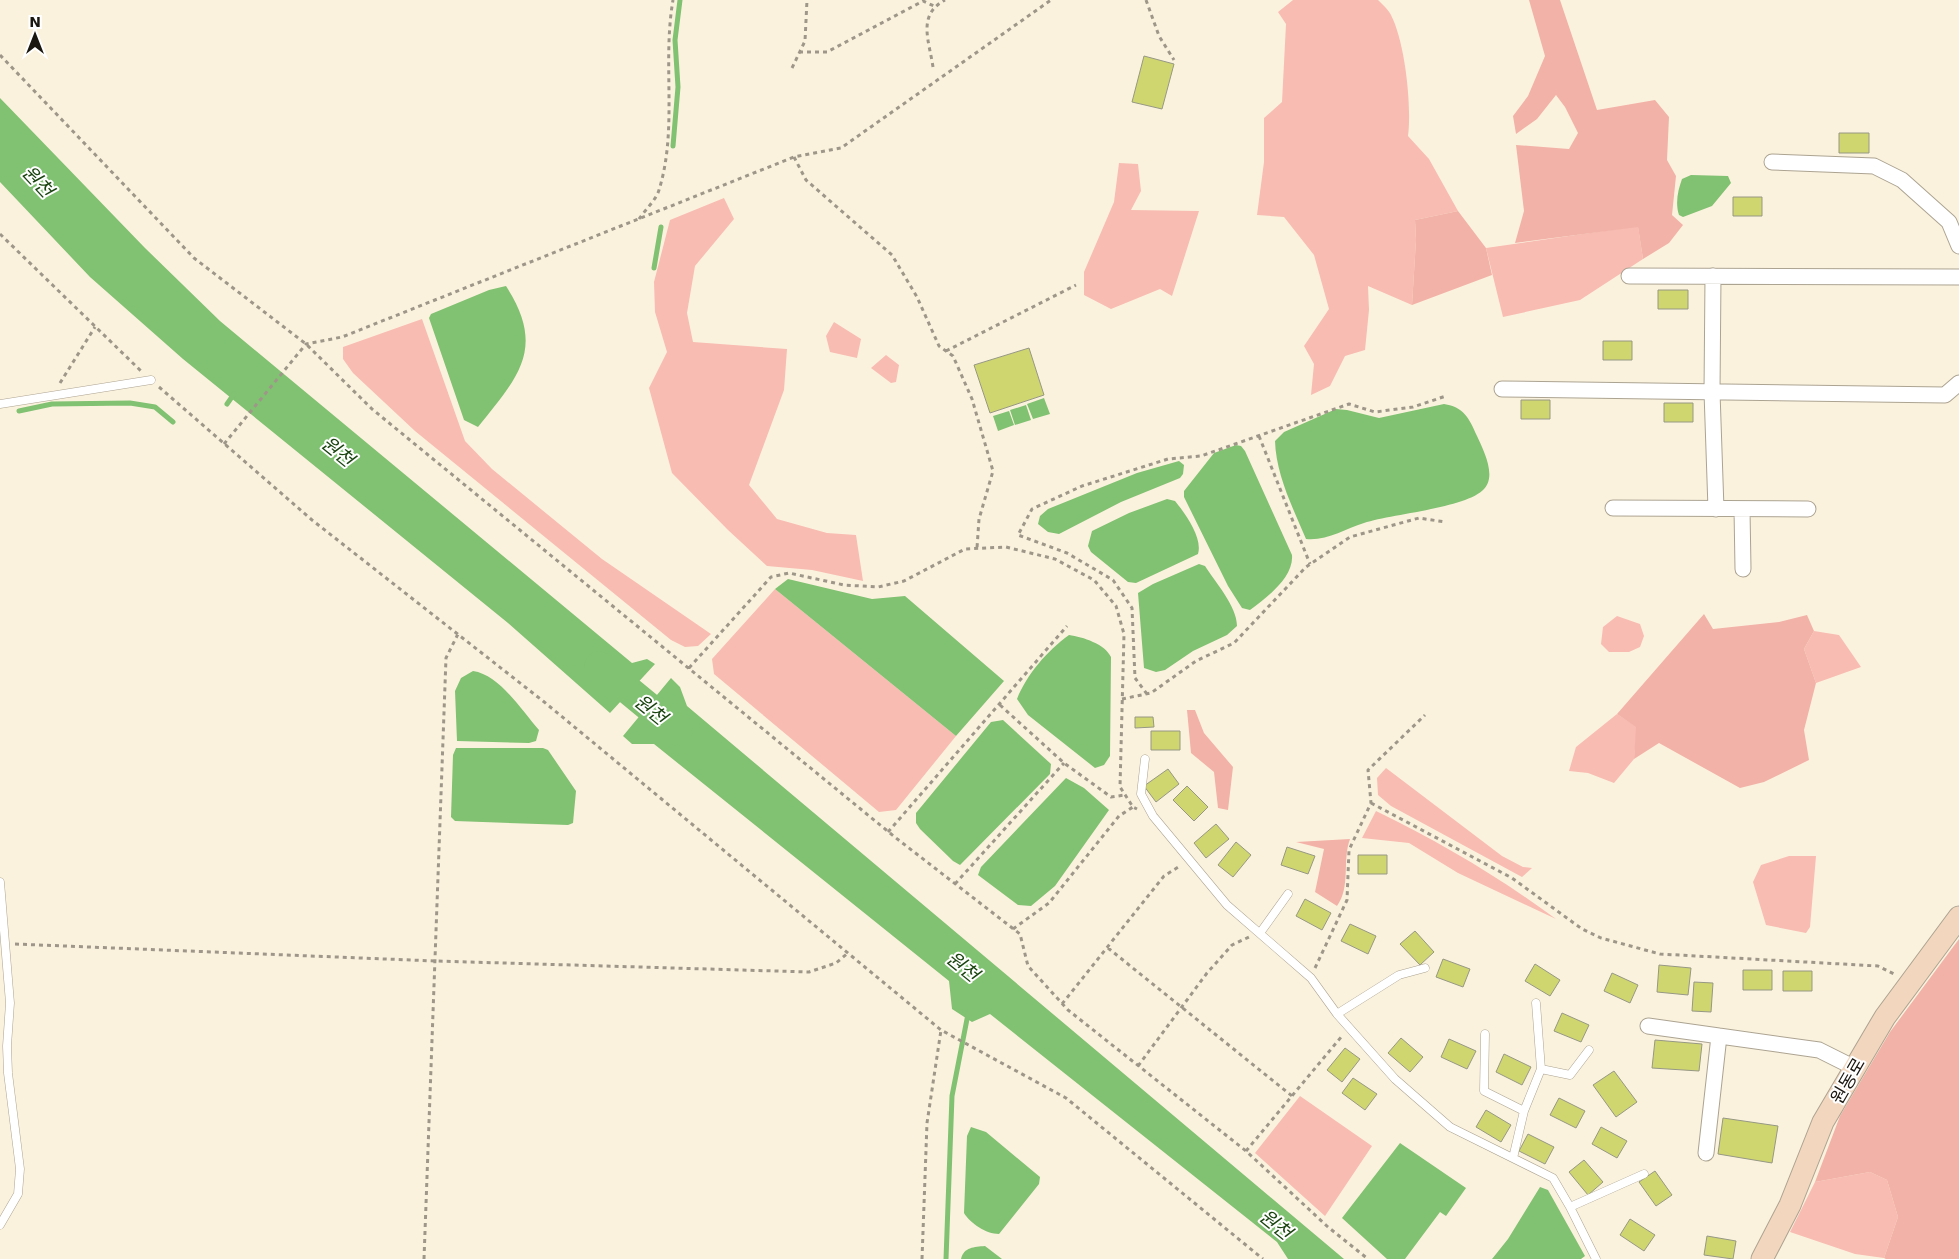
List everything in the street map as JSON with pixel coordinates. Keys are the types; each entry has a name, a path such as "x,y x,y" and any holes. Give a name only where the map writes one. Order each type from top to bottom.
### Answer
{"street":[{"path":"1772,162 1874,166 1902,180 1949,222 1959,246"},
{"path":"1629,276 1959,276"},
{"path":"1713,276 1712,392 1716,509"},
{"path":"1502,389 1945,396 1959,384"},
{"path":"1613,508 1808,509"},
{"path":"1742,509 1743,569"},
{"name":"원동로","path":"1762,1259 1790,1206 1823,1122 1885,1018 1959,917"},
{"path":"1648,1026 1819,1050 1855,1068"},
{"path":"1706,1153 1719,1036"}],"lane":[{"path":"0,404 151,380"},
{"path":"1145,758 1141,794 1153,816 1227,905 1311,978 1338,1014 1396,1079 1450,1127 1553,1178 1596,1259"},
{"path":"0,882 10,1003 3,1046 20,1169 18,1194 0,1225"},
{"path":"1260,932 1288,894"},
{"path":"1338,1014 1399,975 1425,968"},
{"path":"1513,1158 1524,1110 1541,1069 1536,1003"},
{"path":"1485,1034 1484,1091 1524,1110"},
{"path":"1541,1069 1570,1075 1589,1050"},
{"path":"1570,1207 1644,1174"}],"path":[{"path":"639,219 658,192 668,141 669,23 673,0"},
{"path":"792,68 805,41 807,0"},
{"path":"799,52 827,52 923,0 934,6"},
{"path":"933,67 927,17 934,6 945,0"},
{"path":"224,444 306,344 342,337 794,157 841,148 1051,0"},
{"path":"1146,0 1159,36 1174,60"},
{"path":"0,55 194,258 306,344 372,409 888,832 1020,934 1028,966 1062,1004 1246,1151 1328,1227 1368,1259"},
{"path":"794,157 806,180 892,255 917,297 939,346 953,356 972,400 993,471 979,519 978,548"},
{"path":"0,234 151,380 312,520 543,701 941,1030 1066,1098 1263,1259"},
{"path":"946,351 1076,285"},
{"path":"51,396 95,327"},
{"path":"1147,694 1135,678 1132,608 1113,580 1068,553 1018,535 1032,509 1082,486 1168,458 1200,456 1349,404 1376,412 1413,407 1446,396"},
{"path":"1259,436 1310,564"},
{"path":"1122,699 1147,694 1196,661 1234,642 1310,564 1350,537 1419,518 1446,522"},
{"path":"689,668 771,577 790,573 844,585 878,587 904,581 965,549 1006,547 1055,559 1094,580 1116,606 1124,634 1120,787 1133,807 1153,816"},
{"path":"888,832 1067,626"},
{"path":"424,1259 446,658 458,634"},
{"path":"1000,705 1064,763 1111,796 1125,795"},
{"path":"1311,978 1347,900 1349,850 1371,803 1368,770 1425,714"},
{"path":"955,884 1064,763"},
{"path":"1371,803 1512,878 1582,929 1601,938 1660,954 1878,966 1910,983"},
{"path":"1013,929 1049,903 1119,816 1133,807"},
{"path":"1062,1004 1164,876 1189,860"},
{"path":"1138,1066 1207,973 1232,945 1260,932"},
{"path":"5,944 435,961 809,972 836,963 848,952"},
{"path":"1108,948 1292,1096"},
{"path":"1246,1151 1338,1039 1351,1029"},
{"path":"922,1259 927,1124 941,1030"}],"shaded area":[{"path":"1293,0 1378,0 1388,11 1396,27 1404,57 1409,108 1408,136 1429,159 1458,211 1415,220 1416,240 1412,305 1368,286 1369,310 1365,350 1345,356 1330,386 1311,395 1314,364 1304,346 1329,309 1314,255 1284,217 1257,215 1264,162 1264,118 1282,102 1286,24 1278,12"},
{"path":"1529,0 1560,0 1597,110 1655,100 1669,117 1667,160 1676,176 1672,215 1683,225 1669,243 1643,259 1638,227 1515,243 1524,211 1516,145 1569,149 1578,133 1565,107 1556,95 1537,119 1516,134 1513,116 1528,96 1545,56"},
{"path":"1119,163 1138,164 1141,191 1131,210 1199,211 1172,296 1160,289 1111,309 1084,295 1084,272 1114,202"},
{"path":"724,198 734,219 695,266 687,313 693,342 787,349 784,390 749,485 777,519 827,533 856,535 863,581 812,570 767,566 728,530 672,473 649,388 667,352 655,312 654,282 670,220"},
{"path":"1458,211 1486,248 1492,275 1412,305 1416,240 1415,220"},
{"path":"1638,226 1643,259 1580,300 1503,317 1486,248"},
{"path":"422,319 465,441 492,469 602,559 711,634 698,646 685,647 671,640 415,431 353,373 343,359 343,347"},
{"path":"834,322 861,339 857,358 830,352 826,336"},
{"path":"886,355 899,365 896,382 891,383 871,368"},
{"path":"775,589 956,736 896,810 879,812 714,674 712,659"},
{"path":"1704,614 1713,629 1779,622 1807,615 1814,631 1804,649 1816,683 1804,730 1809,760 1764,782 1740,788 1659,743 1634,759 1636,727 1617,714"},
{"path":"1617,616 1640,624 1644,636 1640,647 1629,652 1609,652 1601,644 1603,627"},
{"path":"1814,631 1839,635 1861,667 1816,683 1804,649"},
{"path":"1187,710 1195,710 1204,733 1233,767 1228,810 1218,808 1214,772 1191,753"},
{"path":"1617,714 1637,727 1634,759 1614,783 1588,773 1569,771 1576,747"},
{"path":"1386,768 1502,856 1523,867 1532,868 1522,877 1391,806 1378,795 1377,778"},
{"path":"1376,811 1469,861 1556,919 1458,873 1409,843 1362,838"},
{"path":"1350,839 1344,890 1337,906 1315,892 1324,849 1296,842"},
{"path":"1789,856 1816,856 1810,927 1806,933 1766,925 1753,882 1761,865"},
{"path":"1959,939 1959,1259 1886,1259 1884,1258 1898,1217 1887,1180 1870,1172 1815,1182 1840,1116 1890,1032"},
{"path":"1300,1096 1372,1146 1325,1216 1255,1153"},
{"path":"1870,1172 1887,1180 1898,1217 1884,1258 1855,1254 1790,1232 1815,1182"}],"water":[{"path":"0,98 145,248 220,321 632,663 647,659 655,664 610,713 508,623 183,359 90,277 0,182"},
{"path":"1691,175 1728,176 1731,183 1712,206 1683,217 1679,215 1678,210 1678,192 1682,179"},
{"path":"506,286 518,308 524,327 526,344 522,361 515,376 478,427 464,420 429,318 431,314 489,290"},
{"path":"1044,398 1050,414 1033,419 1027,404"},
{"path":"1444,404 1451,405 1465,414 1474,430 1488,462 1488,484 1484,489 1475,496 1446,506 1364,523 1321,538 1306,539 1278,466 1275,441 1284,432 1336,409 1379,418"},
{"path":"1026,405 1031,420 1015,425 1010,410"},
{"path":"1009,411 1014,425 998,431 993,416"},
{"path":"1236,445 1241,446 1245,451 1292,555 1289,572 1278,587 1250,610 1242,608 1228,586 1184,497 1184,491 1214,453"},
{"path":"1179,461 1184,465 1183,474 1180,478 1121,502 1059,534 1048,532 1038,524 1040,516 1048,509 1137,473"},
{"path":"1167,499 1175,501 1196,533 1199,548 1198,554 1136,583 1128,582 1091,552 1088,546 1092,531 1129,513"},
{"path":"1199,564 1205,566 1230,602 1237,626 1227,635 1193,651 1165,670 1156,672 1144,668 1138,593 1153,584"},
{"path":"788,579 872,599 905,596 1004,681 956,736 775,589"},
{"path":"1069,635 1087,639 1099,645 1111,657 1110,756 1104,765 1095,768 1028,715 1017,699 1026,681 1038,664"},
{"path":"473,671 492,679 510,695 539,730 536,741 529,743 457,741 455,691 461,678"},
{"path":"671,678 680,687 687,706 1344,1259 1288,1259 1277,1242 990,1014 972,1022 952,1009 949,981 654,744 632,744 623,736"},
{"path":"1003,720 1051,764 1050,774 960,865 953,861 920,829 916,823 916,813 991,722"},
{"path":"456,748 543,748 548,750 576,791 573,823 568,825 455,821 451,817 453,755"},
{"path":"1066,778 1084,788 1109,810 1055,886 1031,906 1018,905 978,875 981,867"},
{"path":"971,1127 986,1132 1040,1177 1039,1184 999,1234 994,1234 979,1227 964,1213 967,1136"},
{"path":"1400,1143 1466,1188 1446,1216 1440,1212 1405,1259 1387,1259 1342,1218"},
{"path":"1540,1187 1548,1190 1585,1256 1581,1259 1492,1259 1508,1239"},
{"path":"985,1246 1002,1259 961,1259 967,1250 973,1247"}],"building":[{"path":"1144,56 1174,64 1162,109 1132,102"},
{"path":"1839,133 1869,133 1869,153 1839,153"},
{"path":"1733,197 1762,197 1762,216 1733,216"},
{"path":"1658,290 1688,290 1688,309 1658,309"},
{"path":"1603,341 1632,341 1632,360 1603,360"},
{"path":"1029,348 1044,395 990,413 974,365"},
{"path":"1521,400 1550,400 1550,419 1521,419"},
{"path":"1664,403 1693,403 1693,422 1664,422"},
{"path":"1135,717 1153,717 1154,727 1135,728"},
{"path":"1151,731 1180,731 1180,750 1151,750"},
{"path":"1168,769 1179,784 1156,802 1144,786"},
{"path":"1187,786 1208,807 1194,821 1173,800"},
{"path":"1216,824 1229,839 1206,858 1194,843"},
{"path":"1236,842 1251,855 1233,877 1218,865"},
{"path":"1287,847 1315,856 1308,874 1281,865"},
{"path":"1358,855 1387,855 1387,874 1358,874"},
{"path":"1305,899 1331,913 1322,930 1296,916"},
{"path":"1350,924 1376,936 1368,954 1341,941"},
{"path":"1415,931 1434,952 1420,965 1400,944"},
{"path":"1443,959 1470,969 1463,987 1436,977"},
{"path":"1535,964 1560,980 1550,996 1525,981"},
{"path":"1659,965 1691,968 1688,995 1657,992"},
{"path":"1743,970 1772,970 1772,990 1743,990"},
{"path":"1783,971 1812,971 1812,991 1783,991"},
{"path":"1612,973 1638,985 1630,1003 1604,991"},
{"path":"1694,982 1713,983 1711,1012 1692,1011"},
{"path":"1562,1013 1589,1025 1581,1042 1554,1031"},
{"path":"1401,1038 1423,1057 1410,1072 1388,1053"},
{"path":"1449,1039 1476,1051 1467,1069 1441,1057"},
{"path":"1655,1040 1702,1044 1699,1071 1652,1068"},
{"path":"1345,1048 1360,1059 1342,1082 1327,1070"},
{"path":"1504,1054 1531,1067 1522,1085 1496,1072"},
{"path":"1614,1071 1637,1102 1616,1117 1593,1085"},
{"path":"1353,1078 1377,1094 1365,1110 1342,1093"},
{"path":"1559,1098 1585,1111 1576,1128 1550,1115"},
{"path":"1486,1110 1511,1125 1501,1142 1476,1127"},
{"path":"1723,1118 1778,1126 1772,1163 1718,1154"},
{"path":"1601,1127 1627,1141 1617,1158 1592,1144"},
{"path":"1528,1134 1554,1147 1545,1164 1519,1151"},
{"path":"1584,1160 1603,1182 1588,1195 1569,1172"},
{"path":"1655,1171 1672,1195 1656,1206 1639,1182"},
{"path":"1630,1219 1655,1235 1644,1251 1620,1235"},
{"path":"1707,1236 1736,1241 1733,1259 1704,1255"}],"waterway":[{"path":"673,146 678,87 675,40 680,0"},
{"path":"654,268 661,227"},
{"path":"227,404 234,394"},
{"path":"19,411 52,404 130,403 155,407 173,422"},
{"name":"원천","path":"599,666 678,731"},
{"path":"946,1259 952,1096 968,1014"}]}
